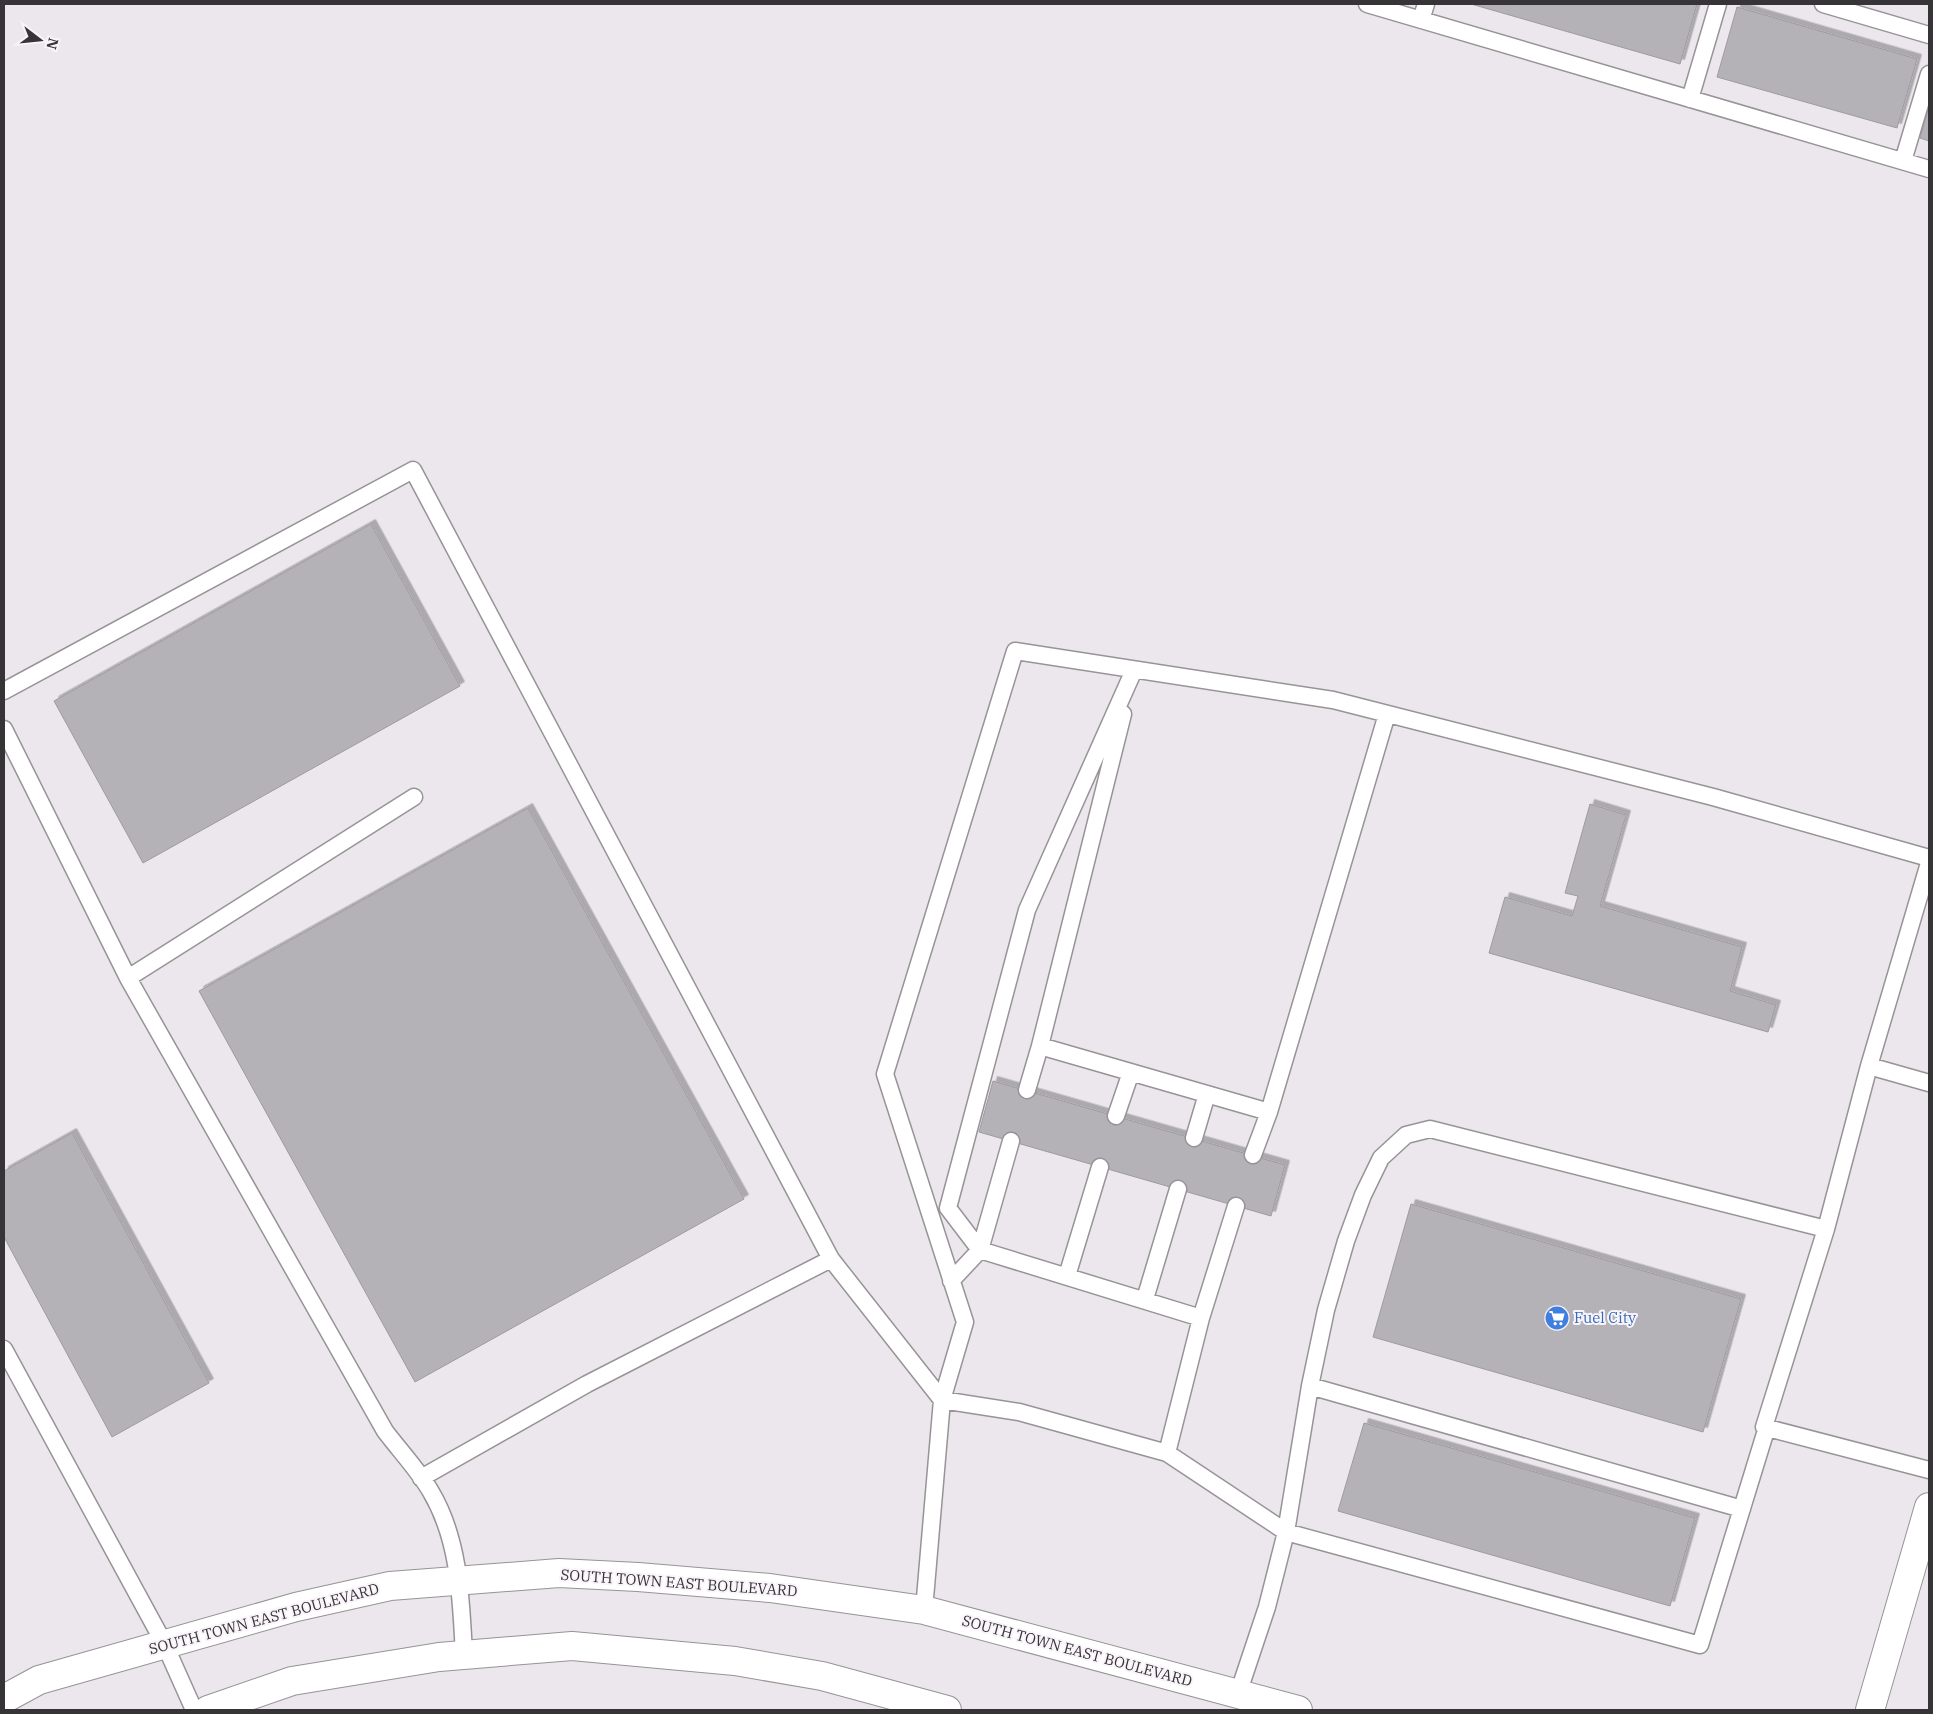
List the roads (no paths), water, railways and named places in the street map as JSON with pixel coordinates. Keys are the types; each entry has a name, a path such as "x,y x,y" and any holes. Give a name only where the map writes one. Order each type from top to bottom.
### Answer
{"main road":[{"path":"1870,1710 1929,1507"},
{"name":"SOUTH TOWN EAST BOULEVARD","path":"4,1699 39,1680 296,1607 381,1588 559,1573 638,1577 770,1588 924,1610 1235,1702 1298,1710"},
{"path":"208,1710 292,1680 464,1655 572,1646 735,1661 822,1676 947,1710"}],"lane":[{"path":"1367,4 1929,169"},
{"path":"1421,20 1426,4"},
{"path":"1690,99 1718,4"},
{"path":"1823,4 1929,35"},
{"path":"1903,162 1929,74"},
{"path":"4,691 414,470 831,1260 942,1400 1020,1412 1167,1453 1286,1532 1700,1645 1767,1427"},
{"path":"924,1610 942,1400 965,1322 885,1074 1014,651 1333,700 1713,798 1929,858"},
{"path":"1026,1090 1040,1046 1134,670"},
{"path":"1134,670 1024,919 948,1208 980,1250 1145,1299 1201,1318"},
{"path":"1253,1155 1269,1112 1387,714"},
{"path":"4,729 128,978 386,1431 431,1492 445,1522 460,1581 464,1655"},
{"path":"128,978 414,797"},
{"path":"1929,863 1869,1066 1826,1229 1764,1426 1929,1470"},
{"path":"1040,1046 1269,1112"},
{"path":"1869,1066 1929,1083"},
{"path":"1116,1116 1130,1072"},
{"path":"1194,1138 1207,1094"},
{"path":"1235,1702 1267,1607 1286,1532 1310,1386 1326,1310 1363,1195 1381,1158 1406,1135 1430,1129 1826,1229"},
{"path":"952,1281 980,1250 1011,1141"},
{"path":"1067,1276 1100,1167"},
{"path":"1145,1299 1178,1189"},
{"path":"1167,1453 1201,1318 1236,1206"},
{"path":"421,1478 587,1384 831,1260"},
{"path":"4,1349 165,1645 194,1710"},
{"path":"1310,1386 1742,1509"}],"place":[{"name":"Fuel City","path":"1557,1318"}]}
